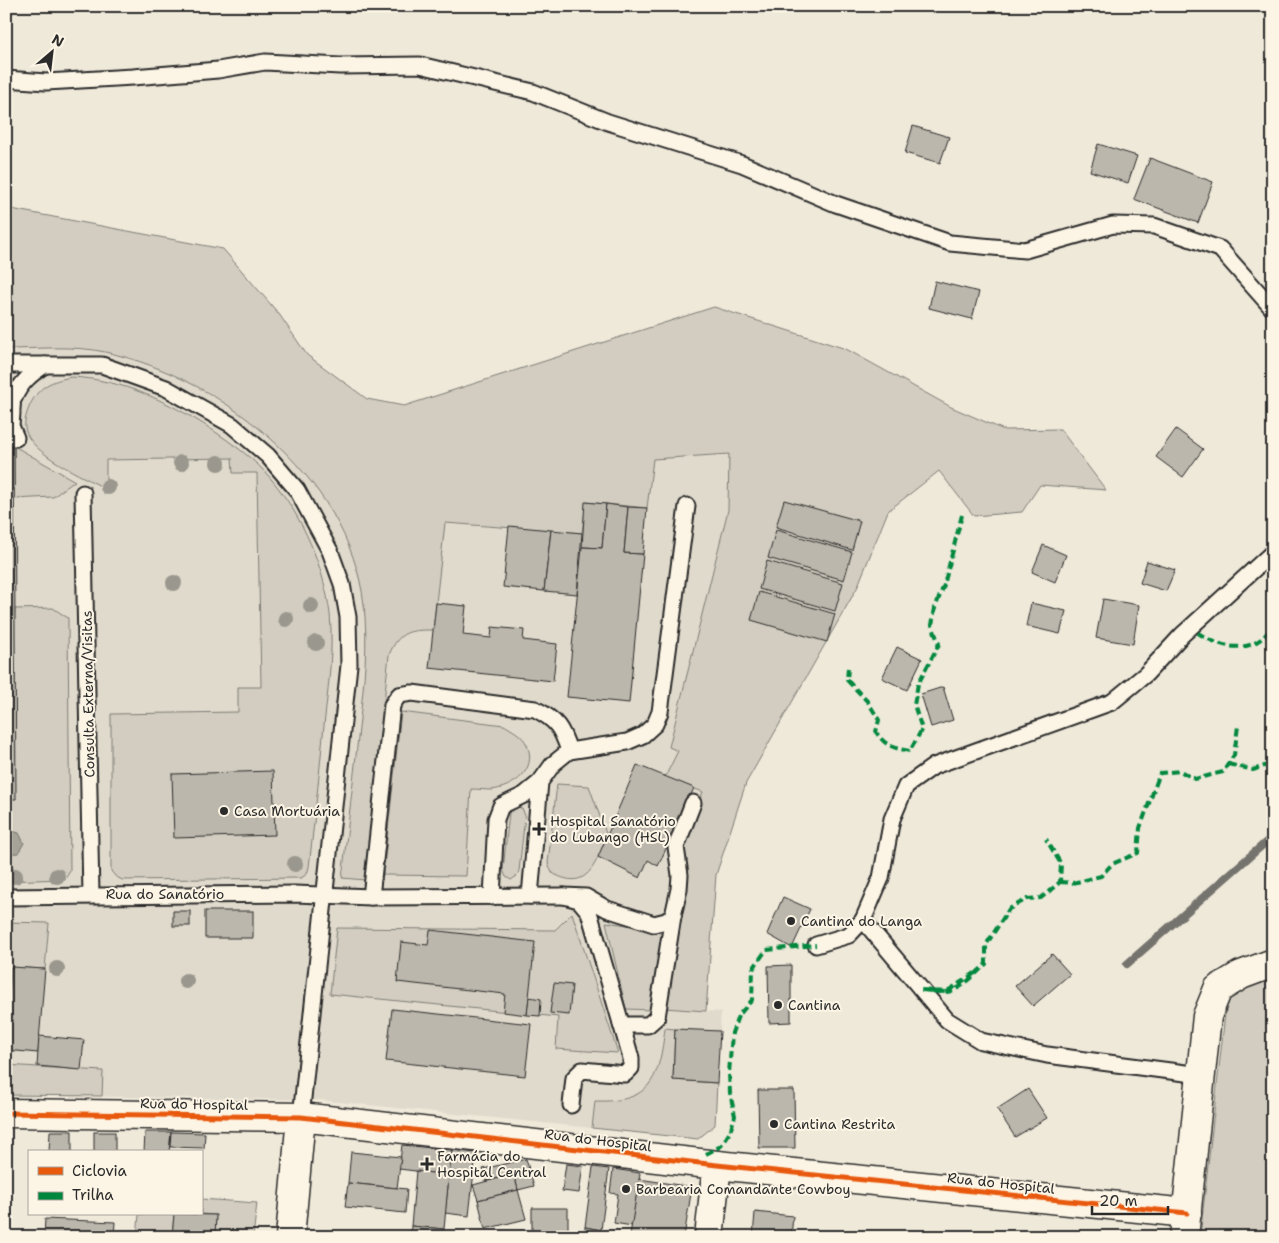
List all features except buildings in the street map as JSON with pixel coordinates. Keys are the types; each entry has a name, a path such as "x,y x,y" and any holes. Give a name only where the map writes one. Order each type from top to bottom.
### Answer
{"street":[{"path":"1185,1225 1207,1016 1218,989 1241,975 1273,963"},
{"name":"Rua do Hospital","path":"6,1113 301,1117 717,1165 1185,1225"},
{"path":"290,1237 301,1117"},
{"path":"709,1237 717,1165"}],"lane":[{"path":"6,79 46,82 133,77 218,70 265,62 340,66 420,65 532,92 608,122 742,164 836,204 950,243 1024,250 1113,225 1154,226 1220,249 1273,308"},
{"path":"6,364 102,365 166,388 232,425 268,456 298,490 330,551 342,584 348,618 350,665 301,1117"},
{"path":"6,438 16,438 11,426 9,405 20,386 30,374 45,365"},
{"name":"Consulta Externa/Visitas","path":"83,493 91,895"},
{"path":"492,897 496,819 501,806 524,795 540,782 553,764 569,751 627,742 643,735 655,724 660,712 687,506"},
{"path":"816,945 849,935 863,920 881,878 892,820 906,786 934,766 1112,702 1146,674 1182,635 1273,552"},
{"path":"371,897 392,705 399,695 412,693 535,709 551,717 563,734 569,751"},
{"path":"530,896 540,782"},
{"path":"621,1025 648,1025 657,1017 680,876 676,847 693,802"},
{"name":"Rua do Sanatório","path":"6,897 324,894 371,897 564,896 586,897 607,909 654,924 666,921 673,916"},
{"path":"564,896 579,900 589,912 631,1058 631,1068 625,1074 582,1070 574,1078 571,1105"},
{"path":"863,920 947,1020 981,1041 1047,1055 1201,1075"}],"shaded area":[{"path":"6,208 223,249 279,314 307,355 367,399 404,406 714,307 846,349 951,407 1004,430 1060,429 1106,490 1040,485 1022,512 974,516 939,471 888,511 857,588 746,783 716,875 706,1011 664,1008 681,843 703,792 665,777 678,751 669,747 728,510 729,454 653,459 647,508 586,502 582,533 445,523 433,630 406,634 397,641 389,655 365,880 342,878 363,693 366,632 357,569 338,524 312,482 278,445 239,413 196,386 151,365 105,352 68,348 6,349"},
{"path":"6,300 245,387 653,459 729,454 939,471 888,511 857,588 746,783 716,875 706,1011 721,1012 715,1125 698,1139 319,1100 6,1095"},
{"path":"71,377 108,382 126,387 162,401 219,434 251,459 272,480 293,510 310,543 323,578 327,596 331,629 331,659 309,867 307,874 301,878 122,880 111,871 111,714 238,712 238,687 261,687 257,473 233,473 232,458 106,460 106,489 47,456 36,447 29,438 25,428 28,410 37,393 46,385"},
{"path":"14,446 75,481 53,497 14,499"},
{"path":"53,608 68,618 70,871 65,879 6,881 6,799 15,609"},
{"path":"401,712 504,725 520,736 527,745 530,754 529,762 526,770 515,781 499,789 471,789 466,876 383,875"},
{"path":"557,784 589,786 607,836 594,865 582,877 574,880 552,873 548,863"},
{"path":"518,806 523,810 525,816 519,871 517,876 511,880 506,877 503,870 509,813 513,807"},
{"path":"6,832 19,833 24,843 18,853 6,854"},
{"path":"572,913 618,1053 556,1049 558,1017 330,994 337,928 555,930"},
{"path":"6,922 49,923 45,969 11,967 6,1023"},
{"path":"606,922 663,930 652,1010 626,1009"},
{"path":"1273,979 1273,1237 1200,1237 1225,1014 1230,998 1243,989"},
{"path":"665,1028 675,1029 673,1080 717,1083 715,1125 698,1139 592,1128 595,1101 629,1097 641,1092 649,1084 660,1061"},
{"path":"6,1065 103,1071 102,1096 6,1095"},
{"path":"202,1199 257,1203 253,1237 215,1237 216,1215 202,1214"},
{"path":"139,1216 174,1216 172,1237 137,1237"}],"waterway":[{"path":"1127,964 1273,836"}],"marked path":[{"path":"848,668 847,680 868,702 879,720 876,732 883,741 891,746 910,751 922,729 914,705 918,684 939,644 932,625 935,608 944,585 962,515"},
{"path":"1269,555 1273,557"},
{"path":"1198,633 1221,644 1237,647 1253,644 1273,629"},
{"path":"1060,882 1073,883 1101,876 1112,864 1138,853 1140,828 1160,773 1180,771 1195,779 1223,772 1234,755 1238,726"},
{"path":"1228,764 1253,770 1273,763"},
{"path":"975,973 946,992 921,990 940,992 946,992 952,991 968,981 986,964 986,945 1009,909 1027,899 1041,898 1060,882 1061,864 1046,839"},
{"path":"706,1154 721,1146 730,1132 735,1116 730,1093 729,1074 732,1033 738,1016 752,1000 753,969 766,950 816,945"}],"cycle path":[{"path":"6,1113 301,1117 717,1165 1187,1213"}],"place":[{"name":"Casa Mortuária","path":"224,811"},
{"name":"Hospital Sanatório do Lubango (HSL)","path":"539,829"},
{"name":"Cantina do Langa","path":"791,921"},
{"name":"Cantina","path":"778,1005"},
{"name":"Cantina Restrita","path":"774,1124"},
{"name":"Farmácia do Hospital Central","path":"427,1164"},
{"name":"Barbearia Comandante Cowboy","path":"626,1189"}]}
